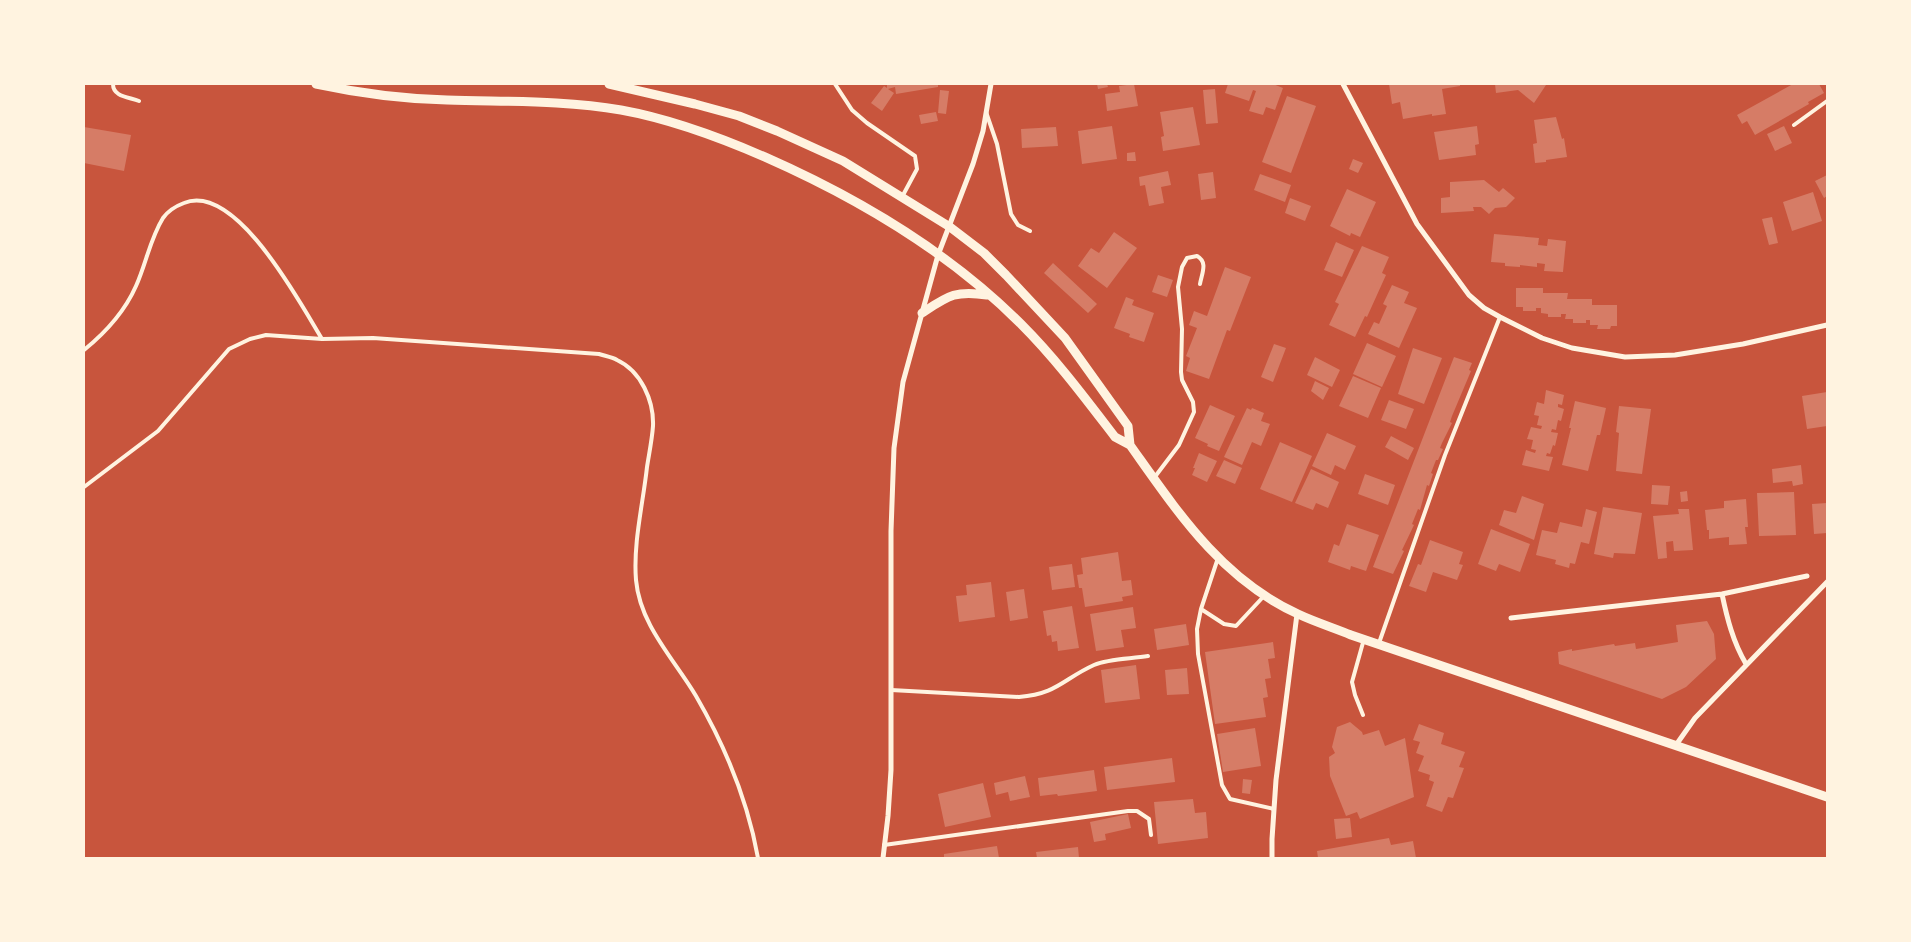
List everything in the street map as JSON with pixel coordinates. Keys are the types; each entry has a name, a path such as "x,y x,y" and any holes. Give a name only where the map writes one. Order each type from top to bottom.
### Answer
{"street":[{"path":"316,84 375,94 437,100 525,101 622,110 670,122 728,141 802,174 880,217 938,255 990,295 1046,350 1115,437 1130,445 1193,532 1218,558 1265,595 1297,614 1364,639 1827,797"},
{"path":"608,84 627,87 739,116 777,131 843,161 950,227 989,259 1040,309 1065,338 1128,426 1130,445"},
{"path":"883,858 888,816 890,770 894,448 903,382 938,255 973,164 991,84"},
{"path":"1343,84 1417,224 1469,295 1484,308 1500,317 1542,338 1572,348 1625,357 1675,355 1743,344 1827,326"},
{"path":"922,313 958,293 990,295"},
{"path":"1511,618 1722,594 1807,576"},
{"path":"1676,745 1695,718 1827,582"},
{"path":"1722,594 1729,626 1746,664"},
{"path":"1272,858 1274,810 1297,614"}],"lane":[{"path":"113,84 113,90 117,94 139,101"},
{"path":"835,84 852,110 867,123 915,156 917,169 902,197"},
{"path":"1794,125 1827,101"},
{"path":"986,112 997,144 1011,214 1018,225 1030,231"},
{"path":"84,350 98,339 126,306 137,285 148,251 164,218 174,207 196,199 214,204 240,222 270,255 322,338"},
{"path":"1154,478 1179,445 1194,412 1193,402 1182,380 1181,372 1182,329 1178,287 1182,267 1187,258 1197,256 1203,260 1200,284"},
{"path":"1379,644 1445,455 1500,317"},
{"path":"84,487 158,431 229,349 250,339 266,335 373,338 599,354 618,360 631,369 647,391 653,425 636,556 636,580 639,601 645,617 696,697 724,751 742,795 758,858"},
{"path":"1218,558 1200,609 1197,629 1198,654 1222,785 1230,799 1274,810"},
{"path":"1200,609 1224,624 1236,626 1265,595"},
{"path":"1363,716 1352,682 1364,639"},
{"path":"891,690 1019,697 1037,696 1055,689 1093,665 1102,662 1148,656"},
{"path":"884,845 1128,811 1137,811 1149,819 1151,835"}],"building":[{"path":"887,84 938,84 938,87 896,94 895,87 888,89 894,93 882,111 871,103 884,86 887,88"},
{"path":"1097,84 1107,84 1108,87 1098,89"},
{"path":"1134,84 1138,106 1107,111 1105,94 1120,92 1119,86"},
{"path":"1228,84 1273,84 1283,88 1275,110 1266,107 1263,115 1249,111 1256,91 1253,90 1249,101 1225,93"},
{"path":"1389,84 1460,84 1460,86 1442,89 1446,114 1432,116 1432,114 1403,119 1400,102 1392,104"},
{"path":"1495,84 1546,85 1534,103 1518,90 1496,93"},
{"path":"1793,84 1819,84 1824,93 1808,102 1809,104 1755,135 1747,121 1742,124 1737,115"},
{"path":"1215,89 1218,123 1206,124 1203,90"},
{"path":"940,90 949,91 946,114 938,113"},
{"path":"1287,96 1316,106 1291,173 1262,162"},
{"path":"1193,107 1200,145 1163,151 1161,137 1164,136 1160,112"},
{"path":"936,112 938,121 921,124 919,115"},
{"path":"1556,117 1562,139 1564,138 1567,157 1535,163 1533,144 1537,143 1534,120"},
{"path":"1112,126 1117,159 1082,164 1078,131"},
{"path":"1477,126 1479,144 1475,145 1476,155 1439,160 1434,132"},
{"path":"1784,126 1792,143 1775,151 1767,134"},
{"path":"84,127 131,135 124,171 84,163"},
{"path":"1056,127 1058,146 1022,148 1021,129"},
{"path":"1135,152 1136,161 1127,161 1127,153"},
{"path":"1353,159 1363,163 1358,173 1349,169"},
{"path":"1168,171 1171,185 1161,187 1164,203 1149,206 1145,185 1140,186 1139,177"},
{"path":"1213,172 1216,198 1201,200 1198,174"},
{"path":"1260,174 1291,185 1285,202 1254,190"},
{"path":"1827,175 1827,196 1824,198 1815,181"},
{"path":"1484,180 1499,192 1503,188 1515,198 1506,207 1495,208 1489,214 1481,207 1473,207 1474,211 1441,213 1441,198 1450,197 1450,182"},
{"path":"1347,189 1376,202 1360,237 1351,233 1350,236 1330,226"},
{"path":"1813,192 1822,221 1792,231 1783,202"},
{"path":"1290,198 1311,206 1305,221 1285,213"},
{"path":"1772,217 1778,243 1769,245 1762,219"},
{"path":"1114,232 1137,248 1107,288 1078,266 1091,248 1099,253"},
{"path":"1494,234 1539,238 1538,245 1547,246 1548,239 1566,241 1563,272 1544,271 1545,264 1537,263 1537,267 1520,265 1520,267 1505,266 1505,263 1491,262"},
{"path":"1336,242 1354,250 1342,277 1324,270"},
{"path":"1362,246 1389,257 1382,273 1386,275 1367,317 1365,316 1355,337 1329,325 1339,304 1335,302"},
{"path":"1053,263 1097,304 1088,313 1044,273"},
{"path":"1225,267 1251,277 1230,331 1227,330 1209,379 1186,371 1190,358 1186,356 1197,328 1189,325 1194,311 1207,316"},
{"path":"1158,275 1173,280 1167,297 1152,292"},
{"path":"1392,285 1409,292 1404,303 1417,308 1399,348 1368,334 1374,322 1379,324 1387,306 1383,304"},
{"path":"1516,288 1543,288 1543,293 1568,293 1567,299 1592,299 1592,305 1617,305 1617,326 1611,326 1610,329 1597,329 1598,325 1590,325 1590,320 1586,320 1586,323 1573,323 1573,319 1565,319 1566,314 1561,314 1561,317 1548,317 1548,314 1541,313 1541,308 1536,308 1536,311 1523,311 1523,307 1516,307"},
{"path":"1126,297 1134,300 1132,305 1154,313 1144,342 1129,337 1130,334 1114,328"},
{"path":"1367,343 1396,356 1382,387 1353,374"},
{"path":"1274,344 1286,348 1273,382 1261,377"},
{"path":"1413,348 1442,358 1424,404 1398,394"},
{"path":"1315,357 1340,370 1332,387 1307,375"},
{"path":"1454,357 1472,363 1469,370 1471,371 1452,416 1450,422 1452,423 1440,448 1443,449 1431,473 1433,474 1429,486 1427,485 1420,510 1418,509 1412,524 1414,525 1402,550 1404,551 1393,574 1373,567"},
{"path":"1353,376 1381,388 1368,418 1339,406"},
{"path":"1315,381 1329,388 1323,400 1311,391"},
{"path":"1546,390 1564,395 1562,405 1558,404 1558,407 1564,409 1561,421 1558,420 1556,430 1552,429 1551,432 1558,433 1555,446 1553,445 1550,454 1547,453 1546,456 1553,457 1549,471 1522,465 1526,450 1535,453 1536,450 1531,449 1533,440 1527,439 1531,427 1541,429 1542,426 1537,425 1539,416 1534,415 1537,402 1544,404"},
{"path":"1827,392 1827,426 1807,429 1802,396"},
{"path":"1389,400 1414,409 1406,429 1381,420"},
{"path":"1575,401 1606,408 1600,435 1597,435 1588,471 1562,465"},
{"path":"1210,405 1235,416 1219,451 1195,438"},
{"path":"1619,406 1651,409 1642,474 1616,471 1619,433 1616,432"},
{"path":"1247,408 1264,413 1261,421 1270,424 1261,446 1252,442 1242,465 1224,457"},
{"path":"1327,433 1356,446 1345,470 1335,465 1331,475 1312,466"},
{"path":"1391,436 1414,448 1408,460 1385,447"},
{"path":"1280,442 1312,456 1292,502 1260,489"},
{"path":"1199,453 1217,461 1207,482 1192,475"},
{"path":"1224,460 1242,468 1235,484 1216,476"},
{"path":"1801,465 1803,484 1793,486 1792,481 1773,483 1772,469"},
{"path":"1311,469 1339,482 1328,508 1316,503 1313,510 1295,503"},
{"path":"1365,474 1395,485 1388,505 1358,494"},
{"path":"1652,485 1670,486 1668,505 1651,504"},
{"path":"1687,491 1688,501 1681,502 1680,492"},
{"path":"1794,492 1796,535 1759,536 1757,493"},
{"path":"1522,496 1544,504 1534,540 1499,525 1504,510 1516,513"},
{"path":"1746,499 1748,527 1745,527 1747,544 1729,545 1729,537 1709,539 1705,510 1724,508 1724,501"},
{"path":"1827,503 1827,533 1814,534 1812,504"},
{"path":"1603,507 1642,513 1635,554 1614,553 1613,558 1594,554"},
{"path":"1586,509 1597,512 1589,544 1581,542 1575,564 1570,563 1569,568 1555,564 1556,560 1536,555 1542,530 1557,533 1560,522 1582,527"},
{"path":"1678,509 1689,509 1693,550 1674,551 1673,541 1666,542 1667,558 1658,559 1653,516 1679,514"},
{"path":"1347,524 1379,535 1366,571 1351,566 1350,570 1328,562 1334,544 1339,546"},
{"path":"1491,529 1530,544 1520,572 1499,564 1496,571 1478,564"},
{"path":"1430,540 1463,552 1459,564 1463,565 1457,580 1433,572 1426,592 1409,586 1418,564 1421,565"},
{"path":"1118,552 1122,581 1131,580 1133,595 1122,597 1123,601 1085,607 1082,588 1079,588 1077,575 1083,574 1081,558"},
{"path":"1072,564 1075,587 1052,590 1049,567"},
{"path":"991,582 995,617 959,622 956,596 967,595 966,585"},
{"path":"1024,589 1028,618 1010,621 1006,592"},
{"path":"1072,606 1079,648 1058,651 1057,641 1052,642 1051,635 1047,636 1043,611"},
{"path":"1133,607 1136,628 1121,630 1124,647 1096,651 1090,614"},
{"path":"1707,621 1714,634 1716,659 1686,687 1662,699 1559,664 1558,652 1572,649 1572,651 1614,644 1615,646 1635,643 1636,649 1678,642 1676,625"},
{"path":"1186,624 1189,645 1157,650 1154,629"},
{"path":"1273,642 1275,658 1268,659 1271,678 1265,679 1268,697 1263,698 1266,717 1215,724 1205,652"},
{"path":"1136,665 1140,699 1105,703 1101,670"},
{"path":"1187,668 1189,694 1167,695 1165,670"},
{"path":"1350,722 1363,735 1379,730 1385,746 1405,738 1414,797 1360,819 1357,812 1346,816 1330,776 1329,757 1335,753 1332,747 1337,727"},
{"path":"1419,724 1444,733 1441,744 1465,752 1459,767 1464,768 1453,798 1448,797 1442,812 1426,806 1434,782 1429,780 1430,775 1418,771 1424,756 1416,753 1420,742 1413,740"},
{"path":"1255,728 1261,766 1223,772 1217,734"},
{"path":"1172,758 1175,782 1107,790 1104,767"},
{"path":"1094,770 1097,791 1058,796 1057,794 1040,796 1038,778"},
{"path":"1025,776 1030,797 1010,801 1008,792 996,795 994,783"},
{"path":"1243,779 1252,780 1250,794 1242,793"},
{"path":"983,783 991,817 945,827 938,794"},
{"path":"1193,799 1195,813 1206,812 1208,838 1158,844 1154,802"},
{"path":"1128,814 1131,828 1105,834 1106,840 1094,842 1090,822"},
{"path":"1350,818 1352,837 1336,839 1334,819"},
{"path":"1389,838 1391,845 1413,841 1416,858 1318,858 1317,851"},
{"path":"997,846 999,858 944,858 944,854"},
{"path":"1078,847 1079,858 1037,858 1036,852"}]}
